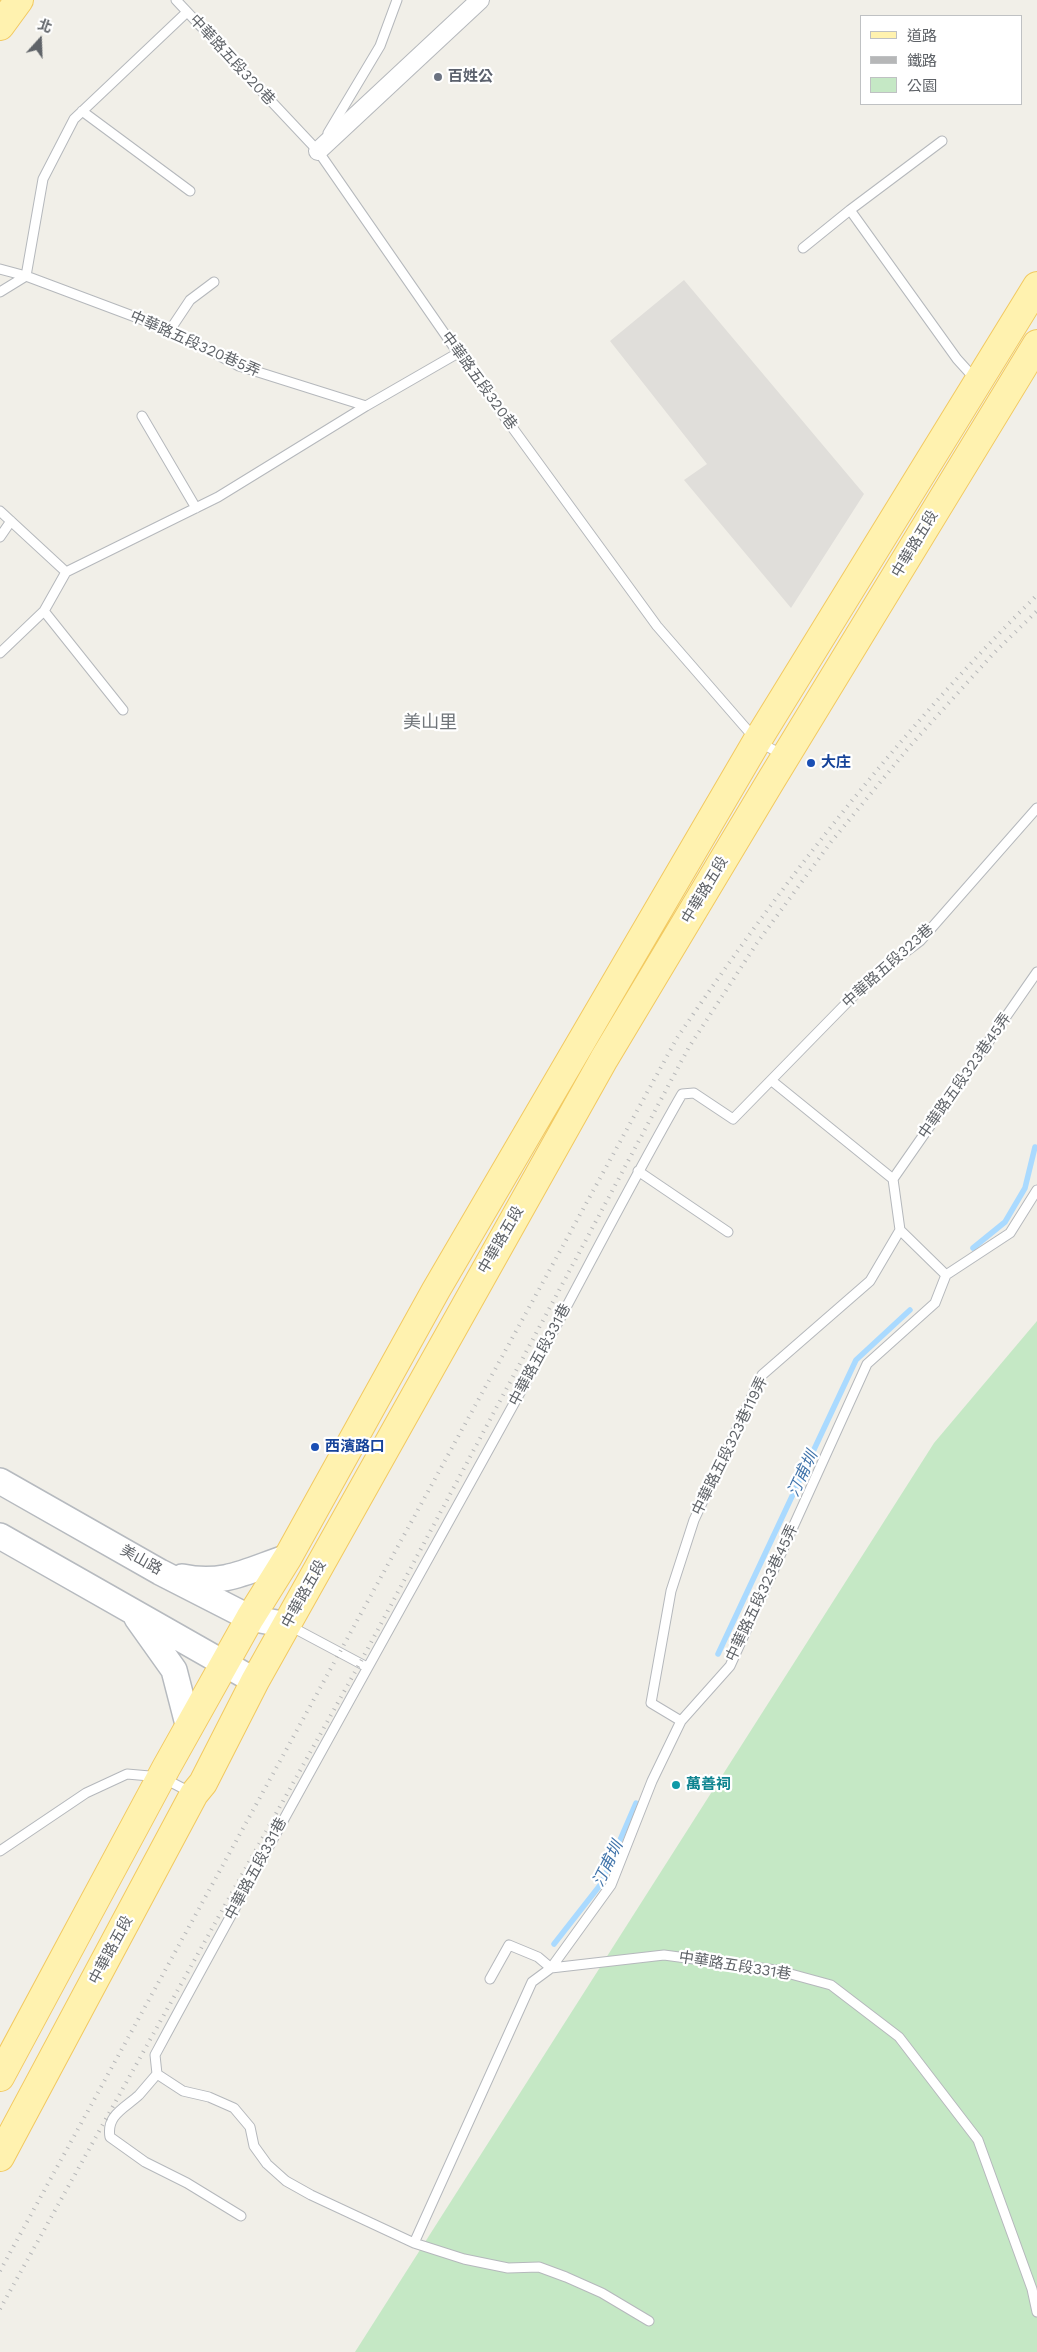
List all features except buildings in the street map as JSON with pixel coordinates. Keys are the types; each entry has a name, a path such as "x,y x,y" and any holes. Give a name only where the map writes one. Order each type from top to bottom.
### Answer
{"main road":[{"path":"0,26 19,0"},
{"name":"中華路五段","path":"0,2077 161,1777 250,1618 288,1557 436,1290 757,741 1037,286"},
{"name":"中華路五段","path":"0,2157 194,1794 203,1782 255,1681 604,1058 1037,344"}],"street":[{"path":"318,151 480,0"},
{"path":"436,1290 465,1304"},
{"name":"美山路","path":"0,1481 160,1572 250,1618 287,1625"},
{"path":"0,1536 255,1681"},
{"path":"160,1572 203,1581 227,1579 288,1557"},
{"path":"132,1612 174,1670 189,1728"}],"lane":[{"name":"中華路五段320巷","path":"176,0 318,151 458,354 657,626 757,741 785,757"},
{"path":"318,151 380,46 397,0"},
{"path":"0,292 26,276 43,178 74,118 187,12"},
{"path":"82,111 190,191"},
{"path":"803,248 942,141"},
{"path":"850,210 957,359 978,382"},
{"name":"中華路五段320巷5弄","path":"0,269 26,276 170,330 239,366 366,406"},
{"path":"170,330 190,300 214,282"},
{"path":"0,653 44,611 66,572 218,497 366,406 458,354"},
{"path":"142,416 196,508"},
{"path":"0,511 66,572"},
{"path":"0,537 11,521"},
{"path":"44,611 123,710"},
{"name":"中華路五段323巷","path":"733,1119 871,978 920,941 1037,808"},
{"name":"中華路五段323巷45弄","path":"893,1179 1037,972"},
{"path":"772,1081 893,1179 900,1230 946,1275 1010,1233 1037,1190"},
{"name":"中華路五段331巷","path":"157,2074 155,2056 270,1842 529,1376 638,1170 682,1094 694,1093 733,1119"},
{"path":"638,1170 728,1232"},
{"name":"中華路五段323巷119弄","path":"681,1721 651,1703 671,1591 694,1520 762,1375 870,1281 900,1230"},
{"name":"中華路五段323巷45弄","path":"551,1968 611,1885 652,1781 681,1721 730,1666 867,1364 935,1303 946,1275"},
{"path":"287,1625 367,1667"},
{"path":"0,1851 86,1793 127,1774 161,1777 194,1794"},
{"path":"414,2243 532,1982 551,1968 538,1957 509,1945 490,1979"},
{"name":"中華路五段331巷","path":"551,1968 664,1955 776,1970 831,1985 899,2037 978,2140 1032,2288 1037,2312"},
{"path":"241,2216 187,2183 145,2162 110,2137 108,2127 115,2115 138,2095 157,2074 183,2091 209,2097 234,2108 250,2127 254,2146 267,2164 286,2181 311,2195 414,2243 464,2259 508,2268 538,2268 566,2277 602,2293 648,2321"}],"shaded area":[{"path":"684,280 864,494 791,608 684,480 707,464 610,341"}],"green space":[{"path":"1037,1321 1037,2352 355,2352 934,1443"}],"waterway":[{"name":"汀甫圳","path":"973,1248 1005,1222 1025,1188 1035,1147"},
{"name":"汀甫圳","path":"718,1654 856,1360 910,1310"},
{"name":"汀甫圳","path":"554,1944 601,1884 636,1803"}],"railway":[{"path":"0,2271 677,1038 759,921 846,808 938,699 1037,595"},
{"path":"0,2309 360,1663 689,1047 757,943 831,842 910,746 993,654 1037,611"}],"place":[{"name":"百姓公","path":"438,77"},
{"name":"大庄","path":"811,763"},
{"name":"西濱路口","path":"315,1447"},
{"name":"萬善祠","path":"676,1785"}],"district":[{"name":"美山里","path":"430,723"}]}
